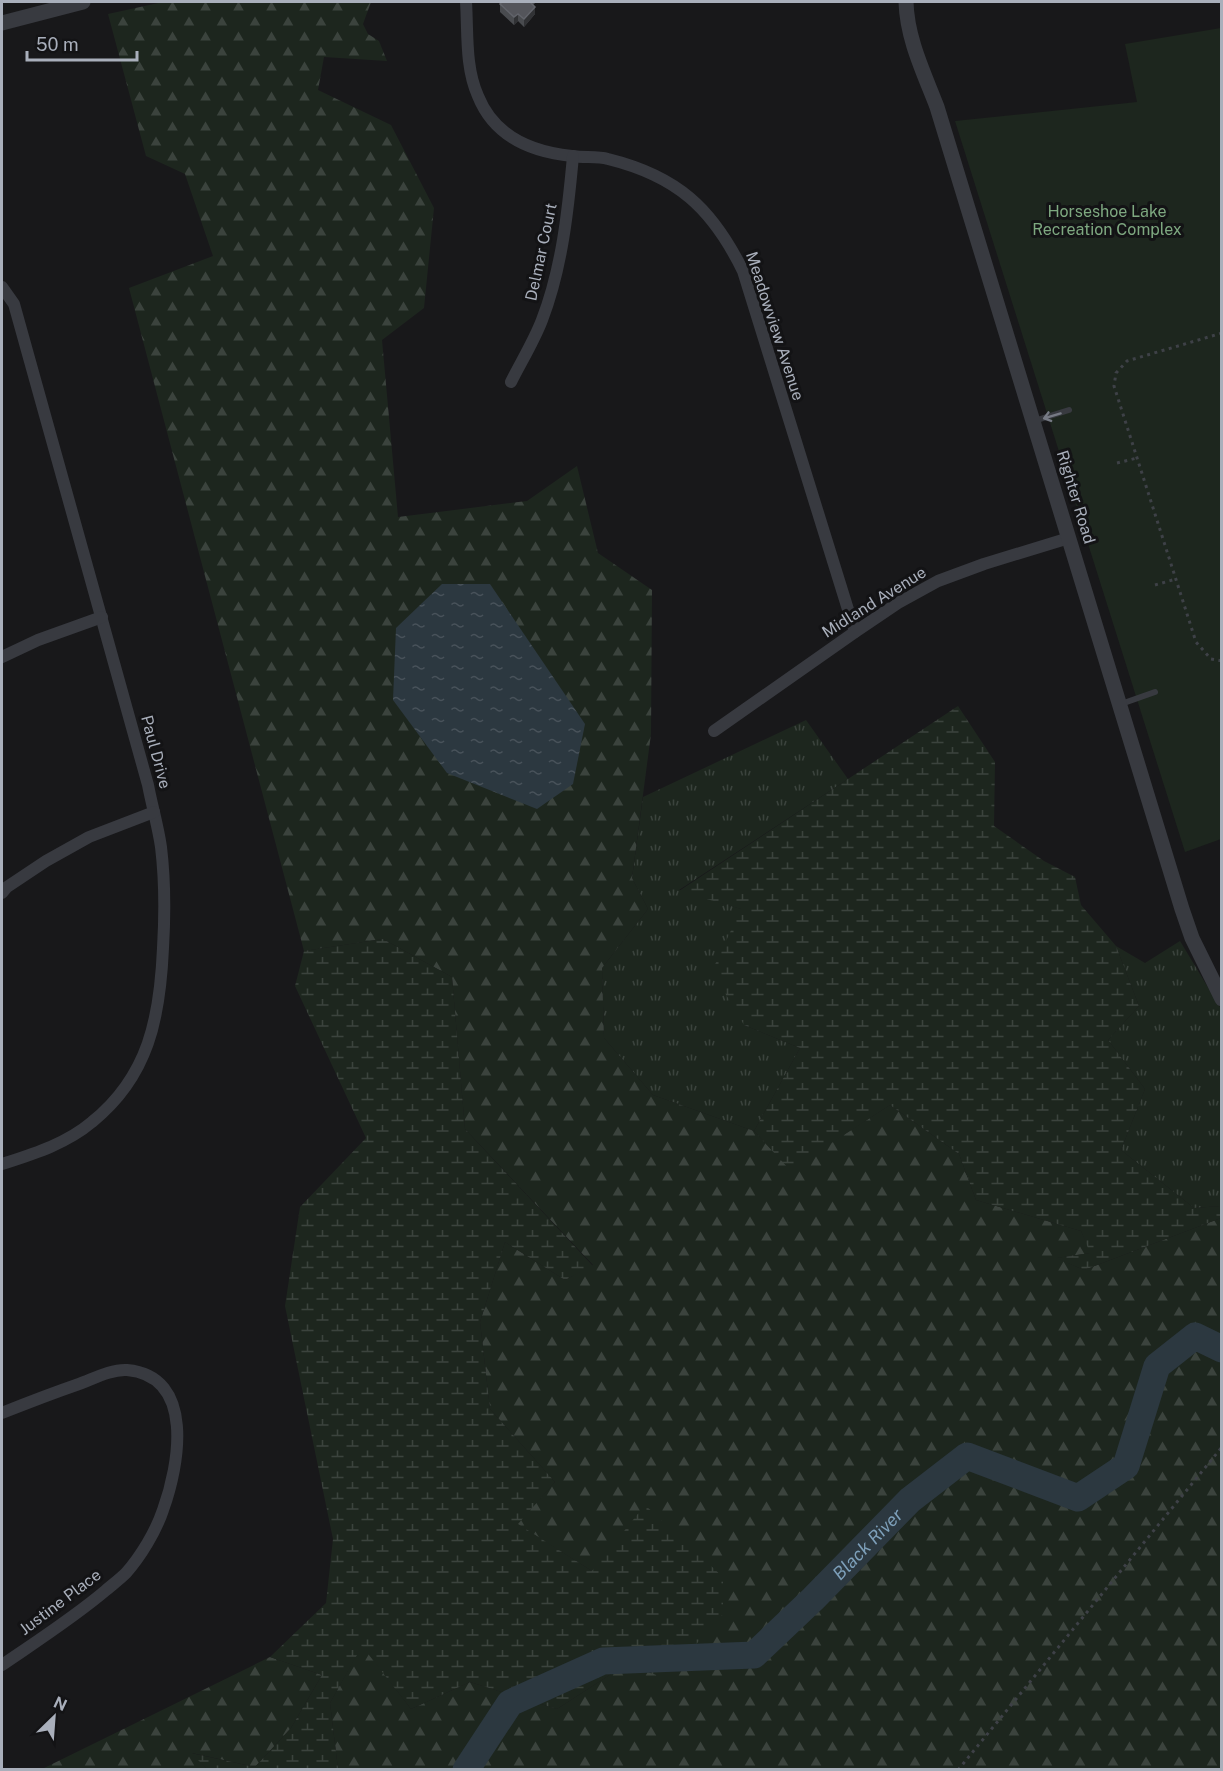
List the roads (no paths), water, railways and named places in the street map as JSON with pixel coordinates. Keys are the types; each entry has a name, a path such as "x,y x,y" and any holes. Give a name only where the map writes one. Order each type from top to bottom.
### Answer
{"street":[{"path":"2,23 84,2"},
{"name":"Meadowview Avenue","path":"466,2 472,80 492,121 511,138 528,147 550,153 606,158 674,185 703,209 729,242 742,271 855,632"},
{"name":"Righter Road","path":"906,2 909,31 937,107 1182,909 1192,938 1221,999"},
{"name":"Delmar Court","path":"511,382 542,321 554,282 569,202 573,156"},
{"name":"Paul Drive","path":"2,287 14,304 148,785 161,855 164,927 162,988 157,1017 145,1054 132,1080 92,1123 68,1138 38,1152 2,1164"},
{"name":"Midland Avenue","path":"714,731 898,603 938,581 984,564 1070,538"},
{"path":"2,657 38,640 102,617"},
{"path":"2,893 7,887 46,861 89,837 154,812"},
{"name":"Justine Place","path":"2,1413 104,1374 124,1370 139,1372 168,1392 174,1406 177,1423 176,1453 163,1512 126,1573 86,1607 2,1665"}],"lane":[{"path":"1034,421 1069,410"},
{"path":"1121,704 1155,692"}],"water":[{"path":"442,584 490,584 585,724 573,784 537,809 447,773 393,700 396,628"}],"waterway":[{"name":"Black River","path":"466,1770 510,1703 603,1661 754,1655 813,1599 910,1500 967,1456 1078,1498 1126,1466 1157,1366 1195,1336 1222,1349"}],"park label":[{"name":"Horseshoe Lake Recreation Complex","path":"1107,220"}]}
